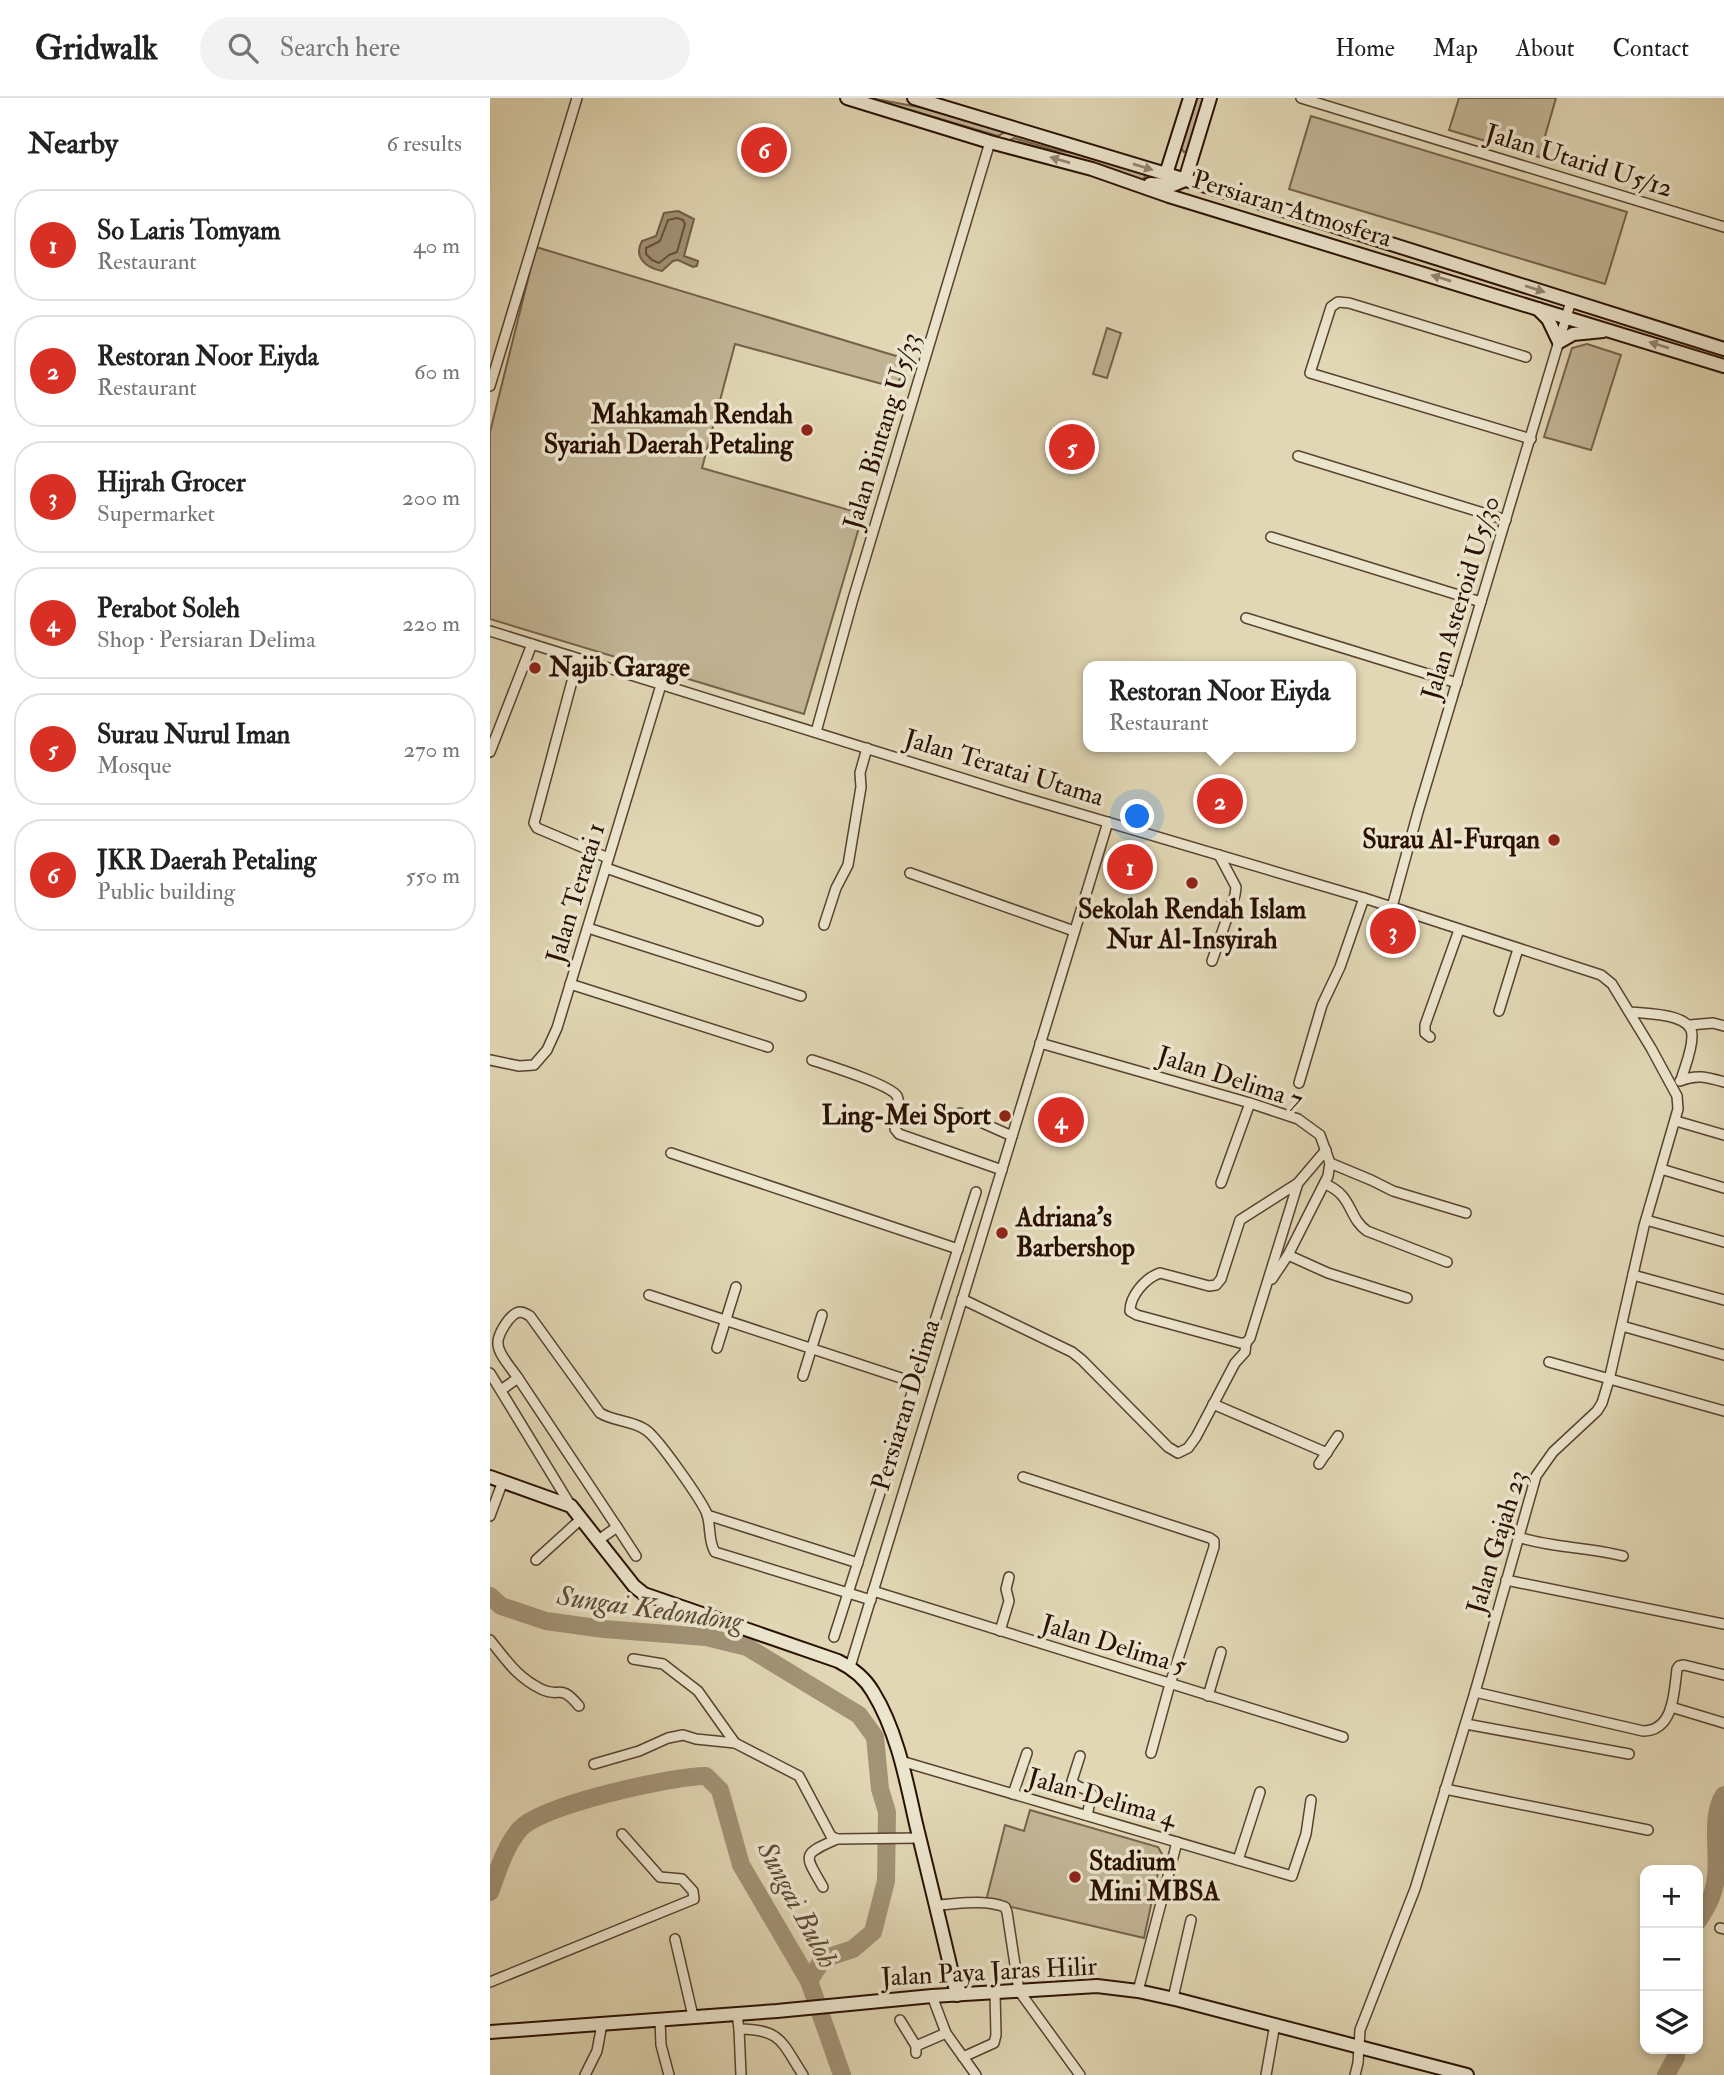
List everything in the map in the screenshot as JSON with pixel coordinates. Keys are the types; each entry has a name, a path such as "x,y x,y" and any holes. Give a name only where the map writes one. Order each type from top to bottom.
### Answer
{"street":[{"path":"490,386 577,98"},
{"name":"Persiaran Atmosfera","path":"847,98 990,142 1092,169 1149,190 1724,366"},
{"name":"Persiaran Atmosfera","path":"914,98 1076,146 1175,180 1724,349"},
{"path":"1189,98 1175,180 1182,192 1262,224"},
{"path":"1092,169 1162,186 1175,180 1210,98"},
{"name":"Jalan Utarid U5/12","path":"1301,98 1724,227"},
{"path":"990,142 1010,134 1050,144 1076,146"},
{"name":"Jalan Bintang U5/33","path":"816,732 853,599 990,142"},
{"name":"Jalan Asteroid U5/30","path":"1392,907 1571,301"},
{"path":"1526,357 1349,303 1338,302 1331,307 1310,373 1531,439"},
{"path":"1535,307 1549,318 1559,342 1573,334 1611,330"},
{"path":"1298,456 1506,520"},
{"path":"1271,537 1481,602"},
{"path":"1246,618 1457,682"},
{"name":"Jalan Teratai Utama","path":"490,631 1108,822 1364,898 1586,970"},
{"path":"490,752 532,644"},
{"path":"578,659 534,823 537,828 607,863 758,921"},
{"name":"Jalan Teratai 1","path":"490,1060 519,1066 534,1065 547,1050 557,1028 661,685"},
{"path":"824,925 836,888 848,865 861,788 860,773 867,748"},
{"name":"Persiaran Delima","path":"850,1667 1108,822"},
{"path":"1212,961 1236,887 1219,855"},
{"path":"910,873 1074,931"},
{"path":"1299,1083 1322,1005 1340,967 1364,898"},
{"path":"587,928 801,996"},
{"path":"1430,1037 1425,1033 1425,1025 1459,930"},
{"path":"1499,1011 1518,949"},
{"name":"Jalan Gajah 23","path":"1355,2075 1360,2030 1415,1889 1475,1692 1536,1476 1553,1452 1597,1411 1602,1403 1646,1220 1676,1122 1679,1103 1676,1082 1612,984 1607,978 1586,970"},
{"path":"570,984 768,1047"},
{"path":"1630,1012 1680,1019 1690,1025 1713,1023 1724,1026"},
{"path":"1676,1082 1693,1034 1690,1025"},
{"name":"Jalan Delima 7","path":"1040,1043 1298,1119 1320,1135 1330,1163"},
{"path":"812,1060 881,1085 895,1093 898,1101 895,1129 899,1134 1002,1170"},
{"path":"1676,1082 1691,1076 1705,1076 1724,1082"},
{"path":"1221,1183 1250,1103"},
{"path":"960,1113 1012,1136"},
{"path":"1676,1122 1724,1135"},
{"path":"1246,1343 1137,1315 1129,1308 1143,1284 1156,1274 1209,1286 1216,1285 1221,1279 1240,1220 1298,1183 1326,1150"},
{"path":"671,1153 958,1249"},
{"path":"1266,1288 1288,1255 1325,1184 1330,1163 1393,1191 1466,1213"},
{"path":"1661,1169 1724,1188"},
{"path":"962,1299 1072,1352 1178,1453 1188,1448 1196,1437 1235,1363 1245,1352 1298,1183"},
{"path":"1325,1184 1340,1193 1352,1208 1361,1227 1447,1262"},
{"path":"834,1637 976,1192"},
{"path":"1646,1220 1724,1242"},
{"path":"1288,1255 1328,1273 1407,1298"},
{"path":"1633,1275 1724,1300"},
{"path":"717,1348 736,1287"},
{"path":"649,1295 916,1382"},
{"path":"636,1556 499,1349 498,1343 509,1320 515,1314 522,1312 530,1316 600,1413 608,1419 648,1430 675,1464 707,1515 858,1563"},
{"path":"803,1376 822,1315"},
{"path":"1622,1326 1724,1355"},
{"path":"1549,1362 1724,1411"},
{"path":"490,1373 571,1506 643,1594 850,1667 873,1690 901,1761 957,1995"},
{"path":"501,1390 518,1378"},
{"path":"1213,1404 1327,1453"},
{"path":"1319,1464 1338,1436"},
{"path":"490,1477 571,1506"},
{"path":"1023,1477 1214,1541 1151,1753"},
{"path":"490,1516 503,1481"},
{"name":"Jalan Delima 5","path":"707,1515 715,1552 849,1593 872,1596 1000,1631 1343,1737"},
{"path":"536,1560 581,1520"},
{"path":"597,1541 617,1527"},
{"path":"1518,1537 1544,1544 1600,1550 1623,1556"},
{"path":"1000,1631 1009,1601 1006,1589 1009,1577"},
{"path":"1506,1580 1724,1624"},
{"path":"490,1640 518,1675 543,1690 556,1693 563,1691 579,1706"},
{"path":"1208,1696 1221,1652"},
{"path":"633,1659 663,1664 698,1691 735,1743"},
{"path":"1475,1692 1651,1731 1665,1722 1671,1707 1679,1666 1724,1675"},
{"path":"1671,1707 1724,1723"},
{"path":"1465,1724 1629,1754"},
{"path":"594,1764 683,1735 735,1743 799,1776 831,1836 837,1839"},
{"path":"1013,1794 1027,1753"},
{"path":"1080,1756 1072,1781 1074,1785 1092,1794 1087,1815"},
{"name":"Jalan Delima 4","path":"901,1761 1292,1876 1306,1834 1311,1800"},
{"path":"1446,1789 1648,1830"},
{"path":"1238,1860 1260,1792"},
{"path":"490,1982 694,1899 693,1891 682,1879 660,1877 622,1834"},
{"path":"823,1887 809,1863 808,1857 812,1851 837,1839 920,1838"},
{"path":"1138,1991 1177,1842"},
{"path":"936,1905 969,1903 1005,1907 1019,1991 1080,2075"},
{"path":"1173,1998 1191,1920"},
{"path":"674,1939 693,2016"},
{"name":"Jalan Paya Jaras Hilir","path":"490,2032 778,2011 932,1996 1097,1986 1173,1998 1467,2075"},
{"path":"963,2057 994,2043 995,1993"},
{"path":"932,1996 946,2033 976,2075"},
{"path":"737,2014 741,2075"},
{"path":"660,2020 661,2045 669,2075"},
{"path":"900,2020 916,2049 946,2033"},
{"path":"585,2075 597,2051 602,2024"},
{"path":"1266,2075 1275,2024"},
{"path":"739,2029 772,2033 780,2040 803,2075"}],"shaded area":[{"path":"870,98 924,108 1005,132 998,136"},
{"path":"1197,98 1204,98 1188,151 1184,152 1181,148"},
{"path":"1459,98 1556,98 1539,157 1449,130"},
{"path":"1311,116 1627,212 1605,284 1289,189"},
{"path":"1014,138 1144,172 1145,177 1142,180 1008,141"},
{"path":"536,247 906,359 897,388 735,344 702,468 863,514 804,714 490,619 490,432"},
{"path":"1107,328 1121,333 1107,378 1093,374"},
{"path":"1587,344 1621,355 1591,450 1544,437 1572,348"},
{"name":"Stadium Mini MBSA","path":"1030,1810 1158,1847 1162,1854 1144,1938 986,1901 1005,1825 1024,1831"}],"water":[{"path":"678,211 694,219 684,256 698,261 697,266 693,267 678,260 662,271 651,267 640,257 642,241 656,236 664,213"}],"waterway":[{"name":"Sungai Kedondong","path":"490,1596 501,1606 546,1621 604,1629 706,1637 747,1647 859,1715 875,1737 880,1789 887,1812 886,1881 873,1932 853,1949 823,1959 809,1981"},
{"name":"Sungai Buloh","path":"490,1892 510,1843 520,1829 533,1820 579,1802 638,1786 706,1776 720,1790 741,1865 809,1981 842,2075"},
{"path":"1703,1912 1714,1888 1717,1867 1717,1813 1724,1795"},
{"path":"1666,2075 1676,2054"}],"place":[{"name":"JKR Daerah Petaling","path":"764,150"},
{"name":"Mahkamah Rendah Syariah Daerah Petaling","path":"807,430"},
{"name":"Surau Nurul Iman","path":"1072,447"},
{"name":"Najib Garage","path":"535,668"},
{"name":"Restoran Noor Eiyda","path":"1220,801"},
{"name":"Surau Al-Furqan","path":"1554,840"},
{"name":"So Laris Tomyam","path":"1130,867"},
{"name":"Sekolah Rendah Islam Nur Al-Insyirah","path":"1192,883"},
{"name":"Hijrah Grocer","path":"1393,931"},
{"name":"Ling-Mei Sport","path":"1005,1116"},
{"name":"Perabot Soleh","path":"1061,1120"},
{"name":"Adriana's Barbershop","path":"1002,1233"},
{"name":"Stadium Mini MBSA","path":"1075,1877"}]}
